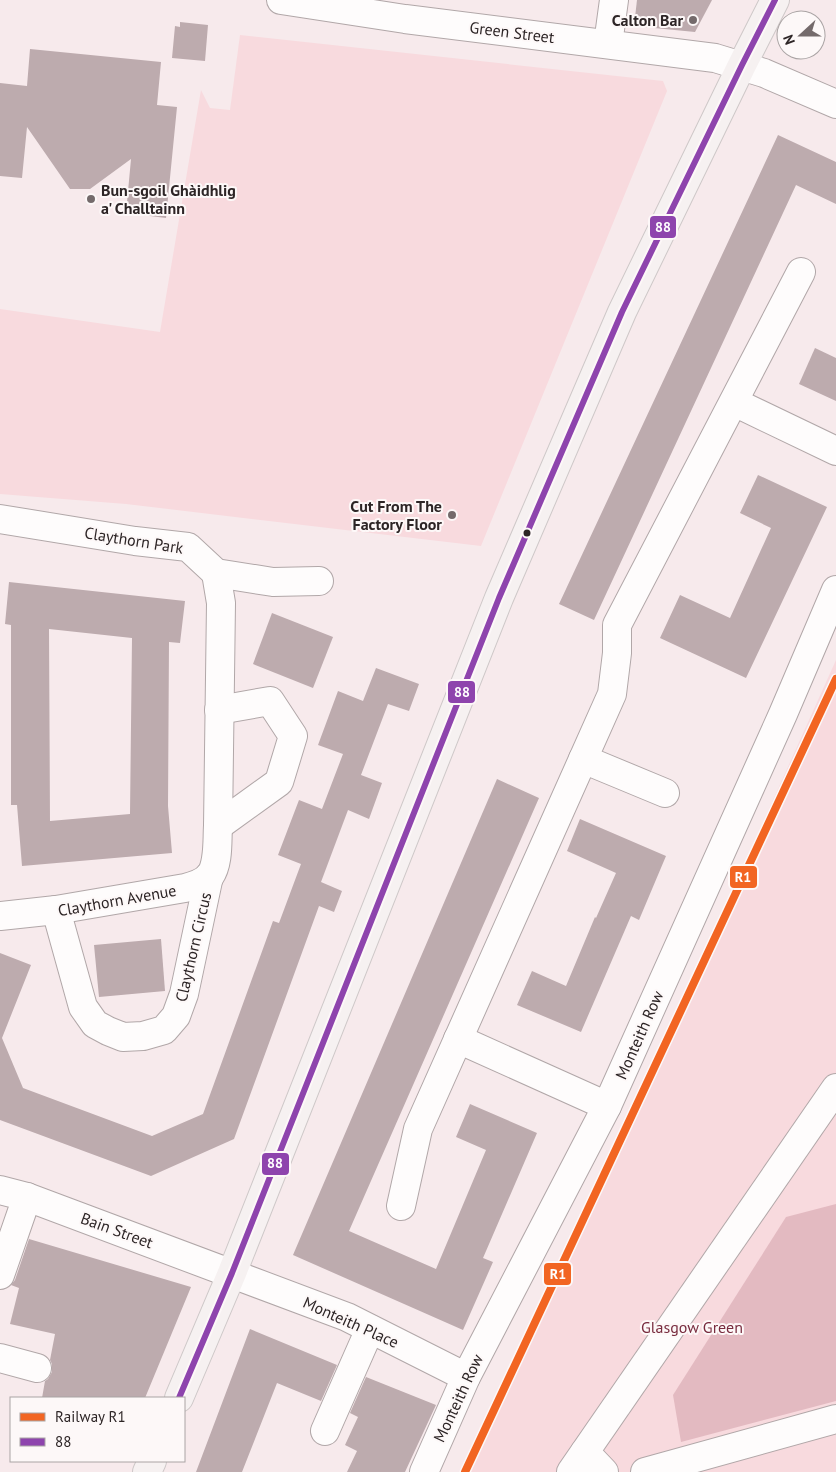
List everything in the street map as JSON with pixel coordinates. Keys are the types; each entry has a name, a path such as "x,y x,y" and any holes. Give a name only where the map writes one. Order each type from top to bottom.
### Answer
{"main road":[{"path":"179,1397 232,1273 499,598 622,312 775,0"}],"street":[{"name":"Green Street","path":"281,0 406,9 608,44 709,57 742,65 785,81 836,104"},
{"path":"608,44 614,0"},
{"path":"401,1206 418,1129 612,694 618,625 801,272"},
{"path":"734,402 836,451"},
{"name":"Claythorn Park","path":"0,519 135,541 188,547 216,573"},
{"path":"209,876 217,859 218,826 221,603 216,573 273,582 319,582"},
{"name":"Monteith Row","path":"424,1472 466,1378 607,1106 783,714 836,590"},
{"path":"218,826 279,782 293,736 270,700 219,710"},
{"path":"583,759 665,793"},
{"name":"Claythorn Avenue","path":"0,916 56,910 185,888 195,885 209,876"},
{"name":"Claythorn Circus","path":"56,910 84,1007 96,1024 108,1031 123,1038 143,1036 164,1030 176,1016 184,994 209,876"},
{"path":"458,1039 607,1106"},
{"path":"604,1472 578,1462 836,1088"},
{"name":"Bain Street","path":"0,1190 26,1197 232,1273"},
{"path":"0,1275 26,1197"},
{"name":"Monteith Place","path":"232,1273 347,1317 466,1378"},
{"path":"325,1431 370,1329"},
{"path":"0,1358 37,1368"},
{"path":"645,1472 836,1419"}],"green space":[{"path":"240,35 663,81 667,91 481,546 126,504 0,494 0,309 160,332 201,90 210,108 230,110"},
{"name":"Glasgow Green","path":"836,660 836,1472 467,1472 505,1386 596,1194"}],"shaded area":[{"path":"836,1204 836,1401 681,1442 673,1395 786,1217"}],"building":[{"path":"637,0 712,0 695,32 634,26"},
{"path":"180,22 208,25 205,61 172,58 175,26 180,27"},
{"path":"30,49 161,62 157,105 177,107 166,218 126,213 131,159 90,189 70,189 27,127 22,178 0,176 0,83 27,86"},
{"path":"778,135 836,162 836,204 796,185 594,620 559,604"},
{"path":"815,348 836,358 836,401 799,384"},
{"path":"758,475 827,507 746,678 660,638 680,595 730,618 771,528 740,513"},
{"path":"9,582 185,601 180,643 169,642 168,806 172,853 22,866 17,805 11,805 11,625 5,624","holes":["49,629 132,638 130,814 50,821"]},
{"path":"272,613 333,637 313,688 253,664"},
{"path":"376,668 419,684 409,711 388,704 361,775 382,783 369,819 348,810 321,882 342,891 334,912 319,906 234,1139 151,1176 0,1120 0,953 31,965 2,1038 23,1088 152,1136 203,1114 273,921 279,923 301,864 278,855 299,800 322,809 343,754 318,745 338,691 363,701"},
{"path":"497,779 539,798 349,1231 436,1269 486,1150 456,1137 470,1104 537,1133 483,1258 493,1262 463,1330 293,1255"},
{"path":"580,819 666,856 639,920 631,916 581,1032 517,1005 532,971 566,986 616,873 567,851"},
{"path":"161,939 165,991 99,997 94,945"},
{"path":"29,1239 191,1287 145,1397 42,1397 45,1381 52,1372 50,1360 55,1334 10,1324 19,1288 11,1285 15,1280"},
{"path":"250,1329 337,1365 321,1401 277,1383 242,1472 196,1472"},
{"path":"366,1377 436,1405 405,1472 347,1472 357,1451 345,1445 358,1417 350,1413"}],"rail line":[{"name":"R1","path":"465,1472 836,679"}],"transit line":[{"name":"88","path":"179,1397 232,1273 499,598 622,312 775,0"}],"place":[{"name":"Calton Bar","path":"693,20"},
{"name":"Bun-sgoil Ghàidhlig a' Challtainn","path":"91,199"},
{"name":"Cut From The Factory Floor","path":"452,515"}]}
